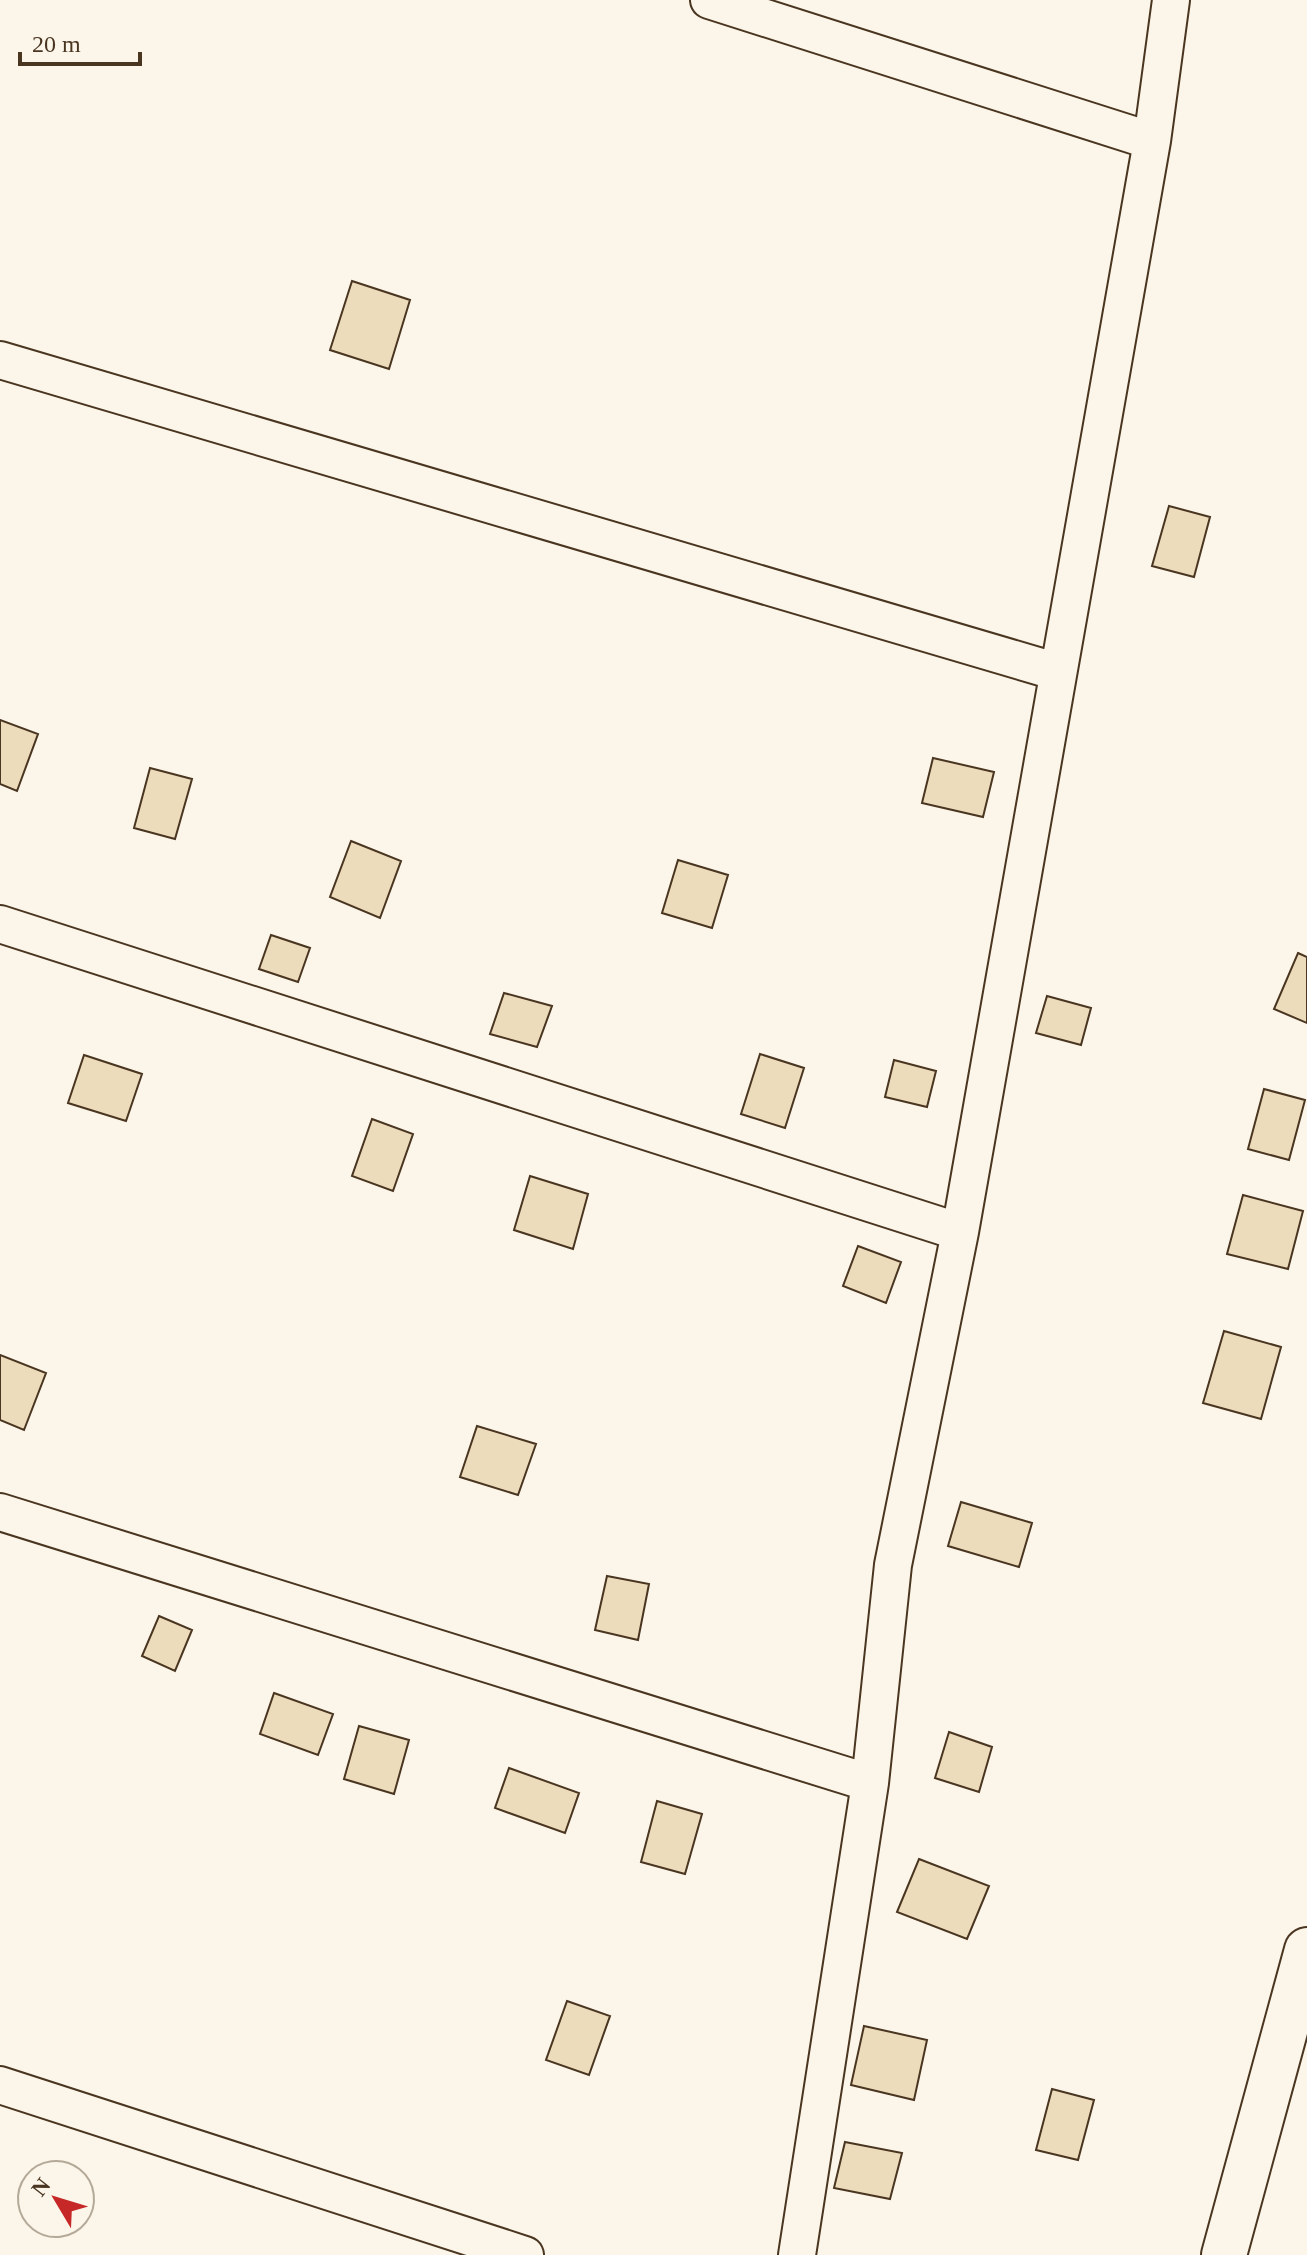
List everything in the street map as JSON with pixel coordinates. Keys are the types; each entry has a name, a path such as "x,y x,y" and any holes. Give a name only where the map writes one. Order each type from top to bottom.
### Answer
{"main road":[{"path":"1224,2255 1307,1950"}],"street":[{"path":"709,0 1152,141"},
{"path":"797,2255 870,1783 893,1565 960,1232 1152,141 1171,0"},
{"path":"0,360 1058,672"},
{"path":"0,924 960,1232"},
{"path":"0,1512 870,1783"},
{"path":"0,2085 525,2255"}],"building":[{"path":"352,281 410,300 389,369 330,350"},
{"path":"1169,506 1210,517 1194,577 1152,566"},
{"path":"0,720 38,734 17,791 0,784"},
{"path":"933,758 994,772 983,817 922,803"},
{"path":"150,768 192,779 175,839 134,828"},
{"path":"351,841 401,861 380,918 330,897"},
{"path":"678,860 728,875 712,928 662,913"},
{"path":"271,935 310,948 298,982 259,969"},
{"path":"1298,953 1307,957 1307,1023 1274,1009"},
{"path":"504,993 552,1006 537,1047 490,1034"},
{"path":"1047,996 1091,1008 1081,1045 1036,1033"},
{"path":"760,1054 804,1068 785,1128 741,1114"},
{"path":"84,1055 142,1074 126,1121 68,1103"},
{"path":"894,1060 936,1071 927,1107 885,1097"},
{"path":"1264,1089 1305,1100 1289,1160 1248,1149"},
{"path":"372,1119 413,1134 393,1191 352,1176"},
{"path":"530,1176 588,1194 573,1249 514,1230"},
{"path":"1243,1195 1303,1211 1288,1269 1227,1254"},
{"path":"858,1246 901,1262 886,1303 843,1286"},
{"path":"1224,1331 1281,1347 1261,1419 1203,1403"},
{"path":"0,1355 46,1373 24,1430 0,1420"},
{"path":"477,1426 536,1444 518,1495 460,1477"},
{"path":"961,1502 1032,1523 1019,1567 948,1546"},
{"path":"607,1576 649,1584 638,1640 595,1630"},
{"path":"159,1616 192,1630 175,1671 142,1656"},
{"path":"274,1693 333,1714 318,1755 260,1734"},
{"path":"359,1726 409,1740 394,1794 344,1779"},
{"path":"949,1732 992,1747 979,1792 935,1778"},
{"path":"509,1768 579,1793 565,1833 495,1808"},
{"path":"657,1801 702,1814 685,1874 641,1862"},
{"path":"919,1859 989,1886 967,1939 897,1912"},
{"path":"567,2001 610,2016 589,2075 546,2060"},
{"path":"864,2026 927,2040 914,2100 851,2085"},
{"path":"1052,2089 1094,2100 1078,2160 1036,2150"},
{"path":"845,2142 902,2153 890,2199 834,2188"}]}
